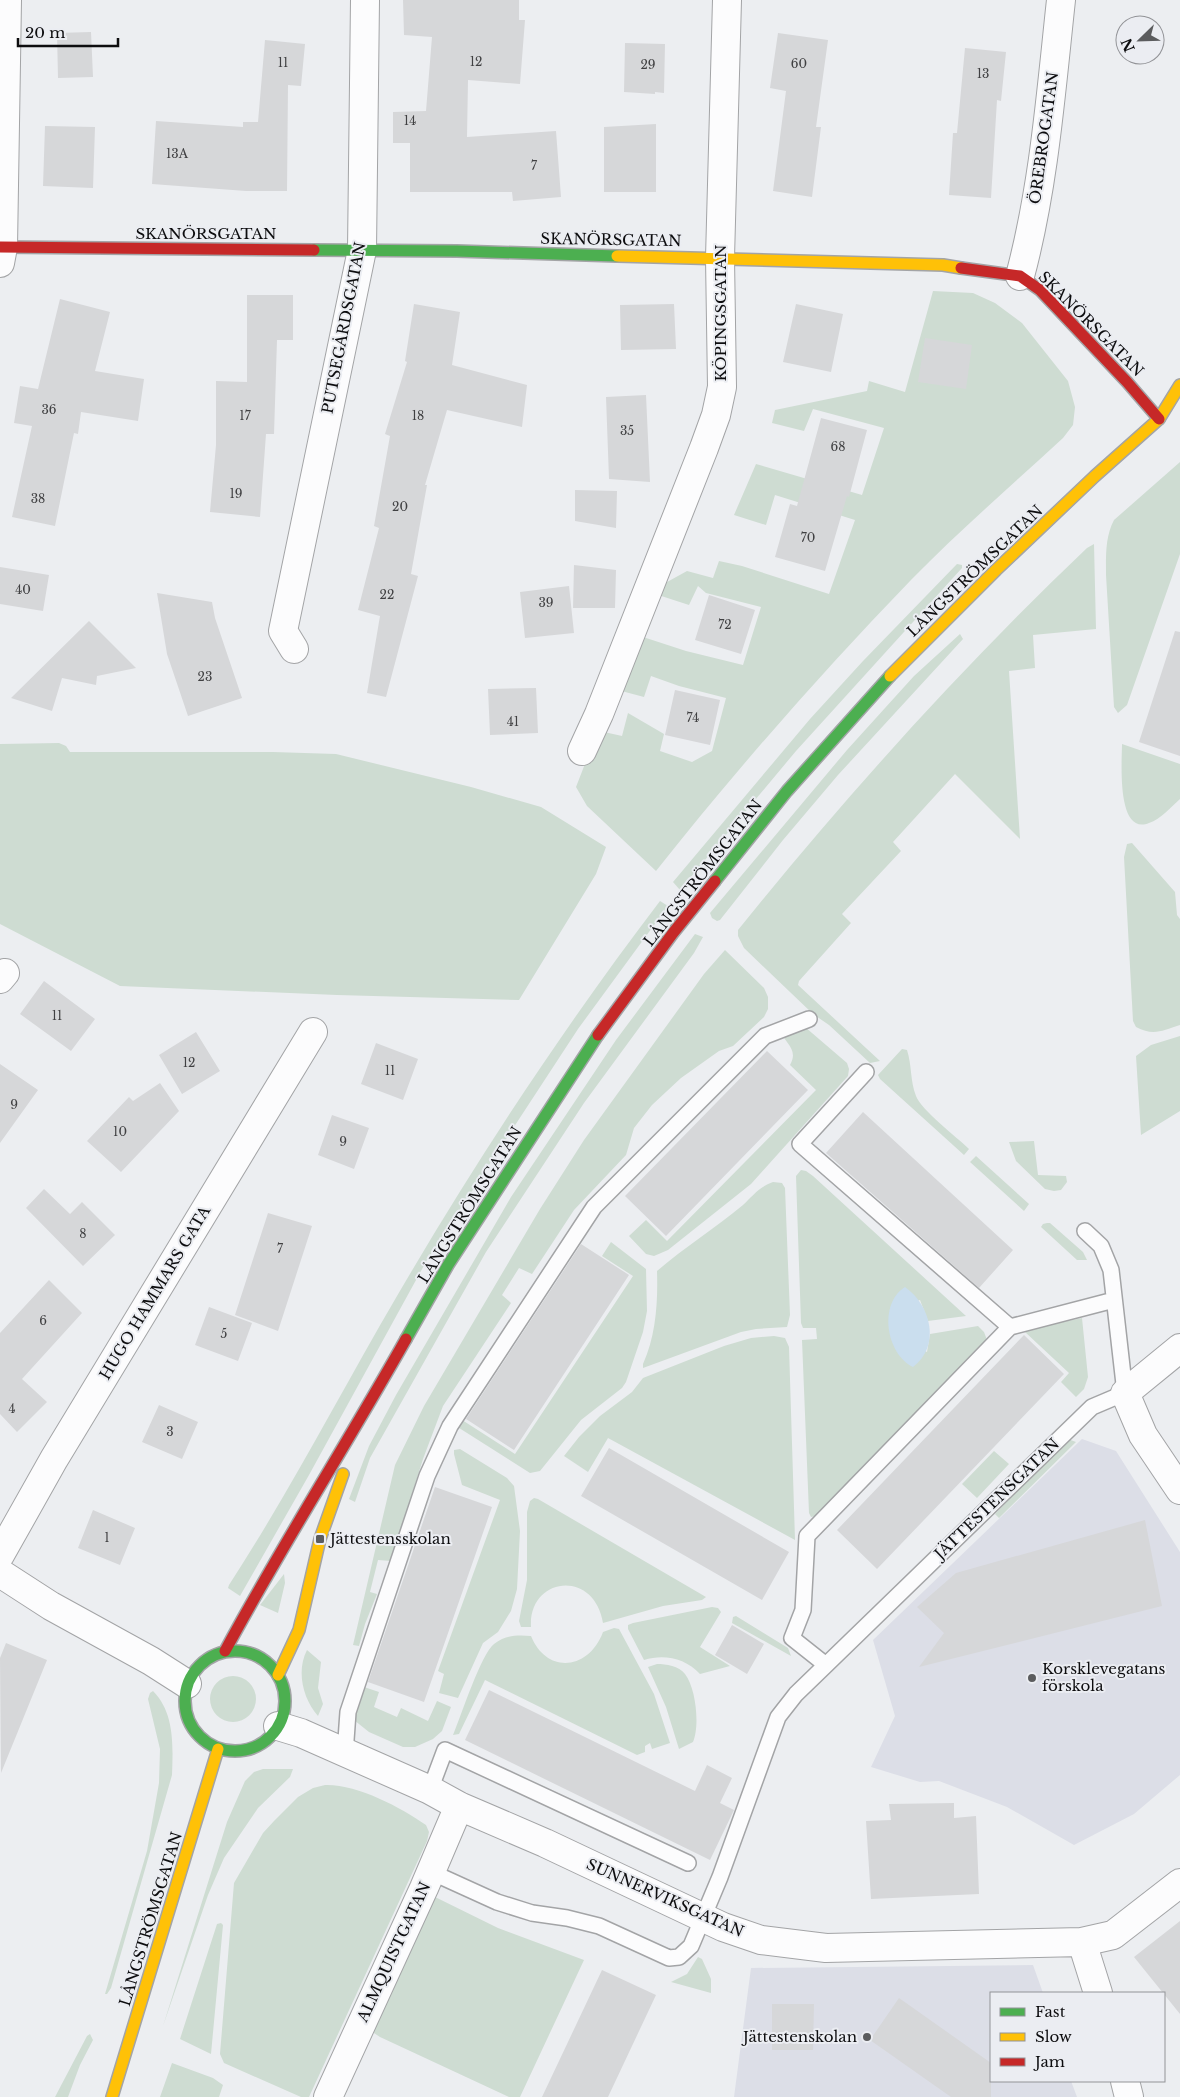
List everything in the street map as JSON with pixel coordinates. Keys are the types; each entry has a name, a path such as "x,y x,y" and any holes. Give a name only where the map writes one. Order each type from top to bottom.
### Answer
{"street":[{"path":"1,252 7,0"},
{"name":"PUTSEGÅRDSGATAN","path":"294,649 283,631 362,250 365,0"},
{"name":"KÖPINGSGATAN","path":"582,751 665,549 716,415 722,387 720,258 727,0"},
{"name":"ÖREBROGATAN","path":"1020,276 1030,237 1045,143 1061,0"},
{"name":"SKANÖRSGATAN","path":"1,252 362,250 720,258 943,265 1020,276 1040,290 1128,382 1159,419"},
{"name":"LÅNGSTRÖMSGATAN","path":"225,1651 248,1608 362,1418 443,1273 589,1048 707,889 787,791 903,661 1003,563 1159,419 1180,385"},
{"name":"LÅNGSTRÖMSGATAN","path":"1159,419 1180,410"},
{"name":"HUGO HAMMARS GATA","path":"0,1555 54,1459 313,1032"},
{"name":"JÄTTESTENSGATAN","path":"1125,1393 1180,1348"},
{"path":"1125,1393 1143,1436 1180,1490"},
{"name":"LÅNGSTRÖMSGATAN","path":"278,1676 299,1630 320,1539 362,1418"},
{"path":"0,1573 51,1606 151,1661 187,1684"},
{"path":"237,1650 261,1658 271,1665 278,1676 285,1700 283,1716 278,1726 268,1738 255,1747 234,1751 218,1749 197,1734 189,1721 184,1705 187,1684 191,1675 206,1659 225,1651 237,1650"},
{"name":"SUNNERVIKSGATAN","path":"278,1726 301,1734 430,1790 459,1806 545,1843 723,1927 761,1940 826,1948 1082,1942 1113,1935 1180,1883"},
{"name":"LÅNGSTRÖMSGATAN","path":"112,2097 218,1749"},
{"name":"ALMQUISTGATAN","path":"328,2097 431,1872 459,1806"},
{"path":"1082,1942 1098,1992"},
{"path":"1124,2082 1130,2097"}],"lane":[{"path":"345,1754 348,1712 427,1476 450,1426 594,1207 765,1036 809,1019"},
{"path":"866,1072 800,1144 1010,1327"},
{"path":"1085,1231 1101,1246 1111,1270 1125,1393"},
{"path":"826,1665 792,1638 803,1610 807,1536 1010,1327 1114,1300"},
{"name":"JÄTTESTENSGATAN","path":"431,1872 497,1902 532,1913 567,1918 598,1926 669,1958 679,1957 691,1946 720,1877 778,1717 796,1694 1092,1407 1125,1393"},
{"path":"430,1790 444,1750 688,1863"}],"shaded area":[{"path":"933,291 973,293 995,303 1022,323 1068,381 1075,407 1073,425 1063,438 948,544 877,615 748,759 656,871 587,806 576,787 597,733 604,732 622,736 628,713 664,734 660,751 692,762 712,751 726,698 679,686 651,676 644,697 614,689 640,636 686,651 743,665 761,607 706,593 698,586 689,605 649,592 687,571 713,578 719,561 742,566 829,594 855,520 775,495 766,525 734,515 756,464 862,495 884,428 813,409 804,431 772,423 775,410 867,391 869,381 905,392"},
{"path":"1180,462 1180,554 1127,705 1118,713 1114,707 1106,575 1109,533 1114,520"},
{"path":"1094,544 1096,629 1033,635 1035,668 1009,671 1020,839 955,774 893,842 901,851 842,914 851,923 799,981 798,985 880,1061 870,1063 829,1025 813,1014 744,948 738,936 738,930 821,830 906,733 995,639 1087,548"},
{"path":"957,564 962,565 962,568 796,751 680,890 673,882 810,719"},
{"path":"960,634 963,639 838,775 783,840 720,920 717,921 712,918 710,913 847,750 914,676"},
{"path":"59,743 66,746 70,752 273,752 336,754 471,787 541,807 606,847 596,874 519,1000 120,986 0,924 0,744"},
{"path":"1122,744 1180,764 1180,799 1162,816 1149,823 1138,824 1131,819 1126,808 1122,780"},
{"path":"1132,843 1175,892 1177,915 1180,919 1180,1025 1158,1032 1142,1030 1136,1027 1133,1021 1124,857 1127,844"},
{"path":"660,901 668,906 578,1029 427,1260 240,1596 228,1588 229,1585 294,1478 427,1245 522,1094"},
{"path":"695,934 703,937 694,953 584,1103 486,1252 370,1458 355,1502 349,1499 369,1446 396,1395 511,1197 616,1040"},
{"path":"725,950 764,988 768,997 768,1009 764,1017 733,1046 719,1051 681,1078 652,1105 634,1128 626,1155 574,1210 532,1274 519,1268 502,1295 511,1303 443,1406 423,1459 391,1561 378,1560 370,1592 377,1594 365,1624 359,1646 353,1645 395,1465 424,1406 540,1209 584,1140 704,974"},
{"path":"798,1021 847,1063 849,1069 848,1076 751,1184 668,1250 654,1256 646,1254 629,1236 646,1220 667,1241 816,1090 790,1065 793,1055 792,1051 780,1030"},
{"path":"1180,1036 1180,1111 1141,1135 1136,1056 1151,1045"},
{"path":"902,1049 907,1050 914,1090 919,1102 969,1149 964,1155 880,1079 878,1075"},
{"path":"1034,1141 1038,1175 1066,1176 1067,1182 1061,1190 1045,1189 1016,1161 1009,1142"},
{"path":"976,1156 1029,1204 1024,1211 970,1162"},
{"path":"801,1170 813,1176 966,1316 928,1321 920,1300 890,1311 890,1333 927,1352 930,1334 978,1326 984,1332 987,1340 816,1516 811,1517 809,1513 802,1340 817,1339 816,1328 803,1328 801,1323 796,1176"},
{"path":"773,1182 782,1183 785,1188 790,1315 787,1327 741,1332 643,1368 651,1342 655,1318 657,1271 743,1205 760,1189"},
{"path":"1050,1223 1083,1252 1087,1260 1077,1260 1041,1227"},
{"path":"611,1242 646,1269 647,1311 643,1332 626,1382 622,1388 581,1420 540,1471 530,1473 456,1426 459,1418 515,1454 633,1276 602,1256"},
{"path":"1082,1318 1088,1377 1084,1389 1076,1397 1061,1382 1069,1373 1025,1332 1026,1330"},
{"path":"774,1336 785,1338 789,1347 795,1540 608,1438 588,1472 564,1456 579,1437 600,1416 632,1392 643,1378 724,1346 751,1338"},
{"path":"1068,1439 1076,1442 999,1518 995,1514"},
{"name":"Korsklevegatans förskola","path":"1082,1439 1116,1451 1180,1552 1180,1775 1134,1814 1074,1845 1007,1807 939,1781 920,1782 871,1767 895,1716 873,1640"},
{"path":"460,1449 507,1478 514,1486 520,1531 517,1589 511,1611 498,1632 483,1643 458,1698 439,1693 444,1674 438,1671 500,1500 462,1485 454,1454 454,1450"},
{"path":"994,1451 1009,1464 977,1498 962,1484"},
{"path":"534,1498 706,1597 702,1600 663,1606 603,1623 597,1605 588,1593 575,1587 562,1586 550,1589 540,1598 533,1610 531,1627 521,1627 519,1621 527,1580 527,1512 530,1501"},
{"path":"284,1574 285,1583 278,1613 260,1605"},
{"path":"712,1607 718,1608 721,1612 700,1647 730,1666 700,1674 688,1664 674,1659 659,1657 644,1660 628,1629 628,1625 633,1623"},
{"path":"736,1616 788,1648 791,1656 732,1623 733,1617"},
{"path":"614,1628 619,1629 654,1694 670,1743 652,1749 650,1743 645,1746 645,1752 637,1755 485,1680 459,1734 453,1735 483,1660 498,1641 512,1636 531,1636 538,1649 547,1657 557,1662 568,1663 588,1654 597,1645 603,1632"},
{"path":"307,1650 321,1662 318,1688 323,1704 318,1716 308,1701 303,1684 302,1667"},
{"path":"657,1664 679,1669 685,1674 692,1688 696,1707 695,1735 693,1742 679,1749 666,1707 648,1667"},
{"path":"233,1676 246,1680 252,1686 256,1699 252,1712 246,1718 233,1722 220,1718 214,1712 210,1699 214,1686 220,1680"},
{"path":"364,1687 379,1692 374,1707 397,1717 401,1708 428,1721 437,1701 451,1707 442,1731 433,1739 415,1747 403,1747 369,1732 354,1720 360,1690"},
{"path":"153,1691 165,1709 169,1720 173,1753 172,1775 111,1988 105,1994 147,1851 159,1783 160,1749 148,1699"},
{"path":"263,1769 293,1769 290,1777 258,1808 224,1858 208,1895 163,2026 227,1822 245,1781 254,1772"},
{"path":"325,1785 351,1788 378,1798 426,1825 429,1832 427,1841 309,2097 301,2097 224,2063 220,2054 234,1883 263,1833 274,1821 298,1797 313,1788"},
{"path":"431,1895 498,1928 584,1960 520,2097 509,2097 380,2037 371,2031"},
{"path":"221,1923 223,1925 211,2054 180,2039 217,1924"},
{"path":"698,1957 702,1959 711,1979 711,1993 671,1982 687,1974"},
{"name":"Jättestenskolan","path":"1033,1965 1043,1992 990,1992 990,2082 1071,2082 1077,2097 734,2097 751,1968"},
{"path":"90,2034 93,2040 80,2065 68,2097 55,2097 87,2036"},
{"path":"172,2063 213,2078 223,2085 219,2097 160,2097"}],"water":[{"path":"905,1287 921,1304 929,1326 930,1337 927,1348 922,1358 913,1367 904,1361 897,1351 891,1340 889,1329 891,1305 896,1295"}],"building":[{"path":"403,0 519,0 519,20 525,20 520,84 468,80 467,137 556,131 561,197 513,201 512,192 410,192 410,143 393,143 393,112 426,111 432,37 404,35"},
{"path":"91,32 93,77 58,78 57,33"},
{"path":"778,33 828,40 816,127 821,127 812,197 773,191 786,91 770,88"},
{"path":"265,40 305,44 301,86 288,85 287,191 246,191 152,184 156,121 243,127 243,122 258,122"},
{"path":"625,43 665,44 664,93 624,92"},
{"path":"965,48 1006,52 1001,101 997,100 991,198 949,195 953,133 957,133"},
{"path":"656,124 656,192 604,192 604,127"},
{"path":"45,126 95,127 93,188 43,186"},
{"path":"247,295 293,295 293,340 277,340 274,434 266,434 260,517 210,512 216,445 216,381 247,382"},
{"path":"60,299 110,312 95,371 144,379 138,421 81,412 78,434 74,433 55,526 12,517 32,426 14,423 20,386 38,389"},
{"path":"414,304 460,312 452,365 527,385 522,427 447,410 425,485 427,485 411,574 418,576 386,697 367,693 380,616 358,610 379,528 374,526 390,436 385,434 407,362 405,361"},
{"path":"674,304 676,349 621,350 620,305"},
{"path":"796,304 843,314 831,372 783,362"},
{"path":"925,338 972,345 966,389 918,382"},
{"path":"646,395 650,482 609,479 606,397"},
{"path":"821,418 867,430 849,497 847,496 825,571 775,557 790,504 797,506"},
{"path":"575,490 617,491 616,528 575,521"},
{"path":"574,565 616,570 615,608 573,608"},
{"path":"0,567 49,575 43,611 0,604"},
{"path":"569,586 574,633 525,638 520,592"},
{"path":"157,593 212,602 215,618 242,698 188,716 167,654"},
{"path":"709,595 755,610 741,654 695,640"},
{"path":"89,621 136,668 97,676 96,685 62,678 52,711 11,698"},
{"path":"1175,631 1180,632 1180,756 1139,742"},
{"path":"536,688 538,733 490,735 488,689"},
{"path":"675,690 720,700 710,745 665,735"},
{"path":"44,981 95,1019 71,1051 20,1014"},
{"path":"196,1032 220,1071 182,1094 159,1055"},
{"path":"376,1043 418,1059 403,1100 361,1084"},
{"path":"767,1051 808,1090 666,1236 625,1196"},
{"path":"0,1064 38,1090 0,1143"},
{"path":"160,1083 179,1111 121,1172 87,1141 129,1097 133,1101"},
{"path":"863,1112 1013,1250 979,1288 826,1153"},
{"path":"332,1115 369,1128 354,1169 318,1155"},
{"path":"44,1189 70,1214 82,1202 115,1235 83,1266 26,1208"},
{"path":"268,1213 312,1226 278,1331 235,1315"},
{"path":"581,1244 629,1275 514,1450 466,1419"},
{"path":"49,1280 82,1313 22,1379 47,1402 17,1432 0,1414 0,1333"},
{"path":"209,1307 252,1323 238,1361 195,1345"},
{"path":"1024,1335 1064,1374 877,1569 837,1530"},
{"path":"159,1405 198,1422 182,1459 142,1442"},
{"path":"609,1448 789,1552 762,1600 581,1496"},
{"path":"435,1487 492,1507 424,1702 368,1682"},
{"path":"93,1510 135,1528 120,1565 78,1548"},
{"path":"1145,1520 1162,1606 919,1667 944,1633 917,1607 956,1573"},
{"path":"732,1625 764,1644 747,1674 715,1655"},
{"path":"6,1643 47,1660 1,1773 0,1658"},
{"path":"489,1690 695,1791 707,1765 732,1778 720,1803 734,1810 710,1860 465,1740"},
{"path":"954,1803 954,1818 976,1816 979,1894 871,1899 866,1821 891,1820 889,1804"},
{"path":"1180,1921 1180,2014 1165,1995 1165,1992 1162,1992 1134,1957"},
{"path":"602,1970 656,1995 608,2097 542,2097"},
{"path":"899,1998 990,2062 991,2097 951,2097 870,2040"},
{"path":"772,2004 814,2004 813,2050 772,2050"}],"traffic: fast":[{"path":"314,250 457,251 617,256"},
{"path":"715,881 787,791 890,676"},
{"path":"406,1339 448,1265 598,1035"},
{"path":"235,1651 254,1655 271,1665 281,1682 285,1701 281,1720 271,1737 254,1747 235,1751 216,1747 199,1737 189,1720 185,1701 189,1682 199,1665 216,1655 235,1651"}],"traffic: slow":[{"path":"617,256 943,265 961,268"},
{"path":"890,676 996,570 1095,476 1159,419 1180,385"},
{"path":"278,1675 299,1630 320,1539 343,1474"},
{"path":"112,2097 218,1749"}],"traffic: jam":[{"path":"0,247 314,250"},
{"path":"961,268 1020,276 1040,290 1127,382 1159,419"},
{"path":"598,1035 673,933 715,881"},
{"path":"225,1651 269,1572 406,1339"}],"place":[{"name":"Jättestensskolan","path":"320,1539"},
{"name":"Korsklevegatans förskola","path":"1032,1678"},
{"name":"Jättestenskolan","path":"867,2037"}]}
